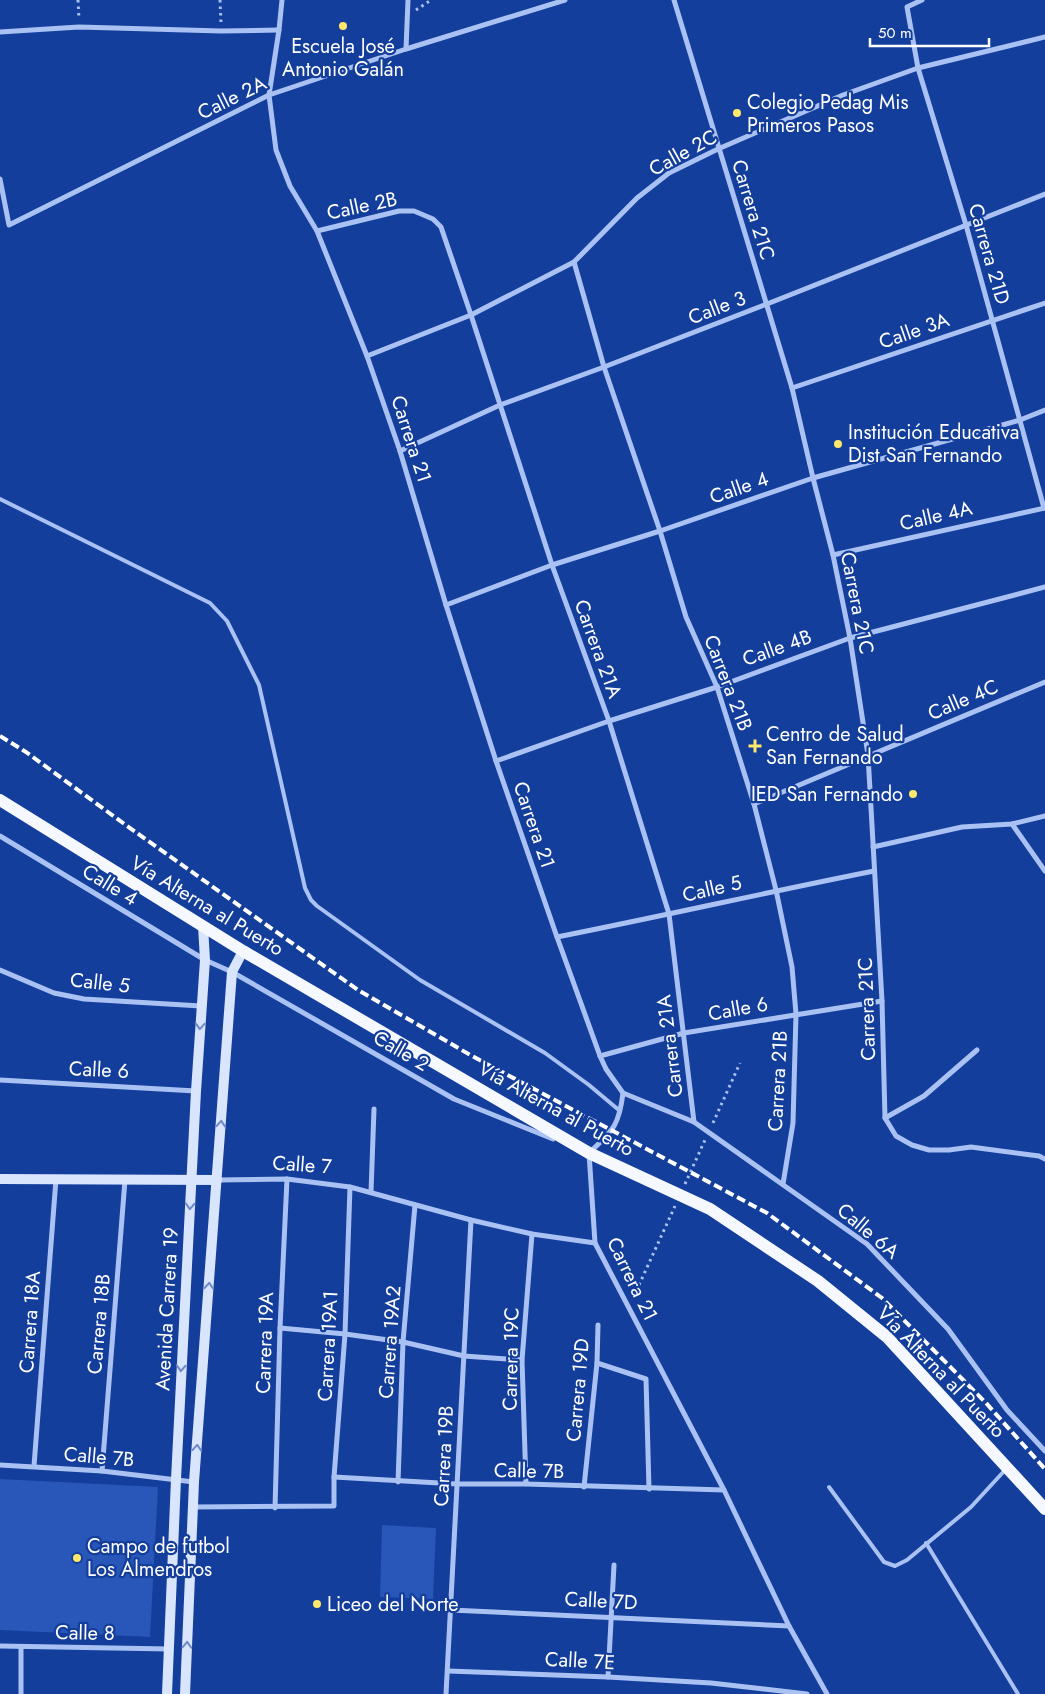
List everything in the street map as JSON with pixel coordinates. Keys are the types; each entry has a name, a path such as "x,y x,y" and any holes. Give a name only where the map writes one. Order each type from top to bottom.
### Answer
{"main road":[{"name":"Vía Alterna al Puerto","path":"0,800 243,951 589,1153 710,1209 818,1281 887,1337 1007,1468 1043,1503"},
{"name":"Avenida Carrera 19","path":"167,1694 191,1180 205,960 203,926"},
{"name":"Avenida Carrera 19","path":"185,1694 194,1482 232,972 243,951"},
{"name":"Calle 7","path":"0,1179 217,1180"}],"street":[{"name":"Carrera 21","path":"282,0 268,95 276,150 290,186 317,231 367,356 400,451 446,605 496,761 556,937 600,1056 606,1069 623,1092"},
{"path":"406,49 409,14 408,0"},
{"name":"Calle 2A","path":"0,179 10,225 268,95 406,49 565,0"},
{"name":"Carrera 21C","path":"674,0 792,388 813,478 834,554 850,638 868,755 882,1000 885,1118"},
{"name":"Carrera 21D","path":"922,0 907,7 918,68 966,225 1044,508"},
{"path":"0,32 79,27 221,31 279,30"},
{"name":"Calle 2C","path":"367,356 471,315 574,262 637,198 669,173 718,149 843,95 918,68 1045,37"},
{"name":"Calle 3","path":"400,451 500,405 767,304 1045,194"},
{"name":"Calle 2B","path":"317,231 399,210 414,210"},
{"name":"Carrera 21A","path":"414,210 433,219 441,227 552,565 609,721 669,914 694,1122"},
{"name":"Carrera 21B","path":"574,262 604,367 660,531 686,616 717,687 754,804 776,890 792,967 796,1014 793,1123 783,1184"},
{"name":"Calle 3A","path":"792,388 1045,303"},
{"name":"Calle 4","path":"446,605 552,565 660,531 813,478 1020,420 1045,410"},
{"name":"Calle 4A","path":"834,554 1044,508"},
{"name":"Calle 4B","path":"496,761 609,721 717,687 850,638 1045,587"},
{"name":"Calle 4C","path":"754,804 1045,682"},
{"path":"873,847 962,827 1012,824 1045,816"},
{"path":"1012,824 1045,871"},
{"name":"Calle 4","path":"0,836 205,960"},
{"name":"Calle 5","path":"556,937 874,871"},
{"name":"Calle 2","path":"205,960 232,972 454,1099 589,1153"},
{"name":"Calle 5","path":"0,970 54,993 84,1000 201,1006"},
{"name":"Calle 6","path":"600,1056 684,1033 882,1000"},
{"path":"977,1050 924,1096 885,1118 896,1136 912,1145 930,1150 971,1147 1039,1156 1045,1159"},
{"name":"Calle 6","path":"0,1080 196,1091"},
{"path":"589,1153 612,1132 618,1119 623,1092"},
{"name":"Calle 6A","path":"623,1092 694,1122 867,1244 948,1329 1007,1410 1045,1451"},
{"path":"371,1192 374,1109"},
{"name":"Carrera 21","path":"589,1153 595,1243 724,1490 788,1626 827,1694"},
{"name":"Carrera 18A","path":"34,1466 56,1179"},
{"name":"Calle 7","path":"217,1180 287,1179 350,1187 471,1220 532,1234 595,1243"},
{"name":"Carrera 19A","path":"275,1508 280,1328 287,1179"},
{"name":"Carrera 18B","path":"102,1471 125,1180"},
{"name":"Carrera 19A1","path":"275,1508 334,1506 334,1477 345,1334 350,1187"},
{"name":"Carrera 19A2","path":"398,1482 403,1342 415,1205"},
{"name":"Carrera 19B","path":"446,1694 471,1220"},
{"name":"Carrera 19C","path":"526,1484 522,1360 532,1234"},
{"name":"Carrera 19D","path":"584,1487 597,1363 598,1325"},
{"path":"280,1328 403,1342 464,1356 522,1360"},
{"path":"597,1363 646,1378 649,1489"},
{"name":"Calle 7B","path":"0,1465 102,1471 194,1482"},
{"name":"Calle 7B","path":"334,1477 458,1484 526,1484 724,1490"},
{"path":"193,1507 275,1508"},
{"path":"608,1677 614,1565"},
{"name":"Calle 7D","path":"451,1610 788,1626"},
{"name":"Calle 8","path":"0,1646 21,1648 169,1649"},
{"path":"21,1648 21,1694"},
{"name":"Calle 7E","path":"448,1671 711,1683 807,1694"}],"lane":[{"path":"0,499 210,603 227,621 259,685 304,881 311,900 316,906 420,980 545,1053 620,1111"},
{"path":"828,1487 884,1562 895,1566 907,1560 971,1507 1007,1468"},
{"path":"926,1543 1018,1694"}],"path":[{"path":"78,0 79,27"},
{"path":"220,0 221,31"},
{"path":"409,14 431,0"},
{"path":"712,1125 740,1063"},
{"path":"683,1187 708,1134"},
{"path":"639,1285 675,1205"}],"shaded area":[{"name":"Campo de futbol Los Almendros","path":"0,1479 158,1487 150,1637 0,1630"},
{"path":"382,1525 436,1528 433,1599 380,1597"}],"railway":[{"path":"0,736 26,752 358,990 472,1056 767,1213 882,1298 986,1403 1045,1469"}],"place":[{"name":"Escuela José Antonio Galán","path":"343,26"},
{"name":"Colegio Pedag Mis Primeros Pasos","path":"737,113"},
{"name":"Institución Educativa Dist San Fernando","path":"838,444"},
{"name":"Centro de Salud San Fernando","path":"755,746"},
{"name":"IED San Fernando","path":"913,794"},
{"name":"Campo de futbol Los Almendros","path":"77,1558"},
{"name":"Liceo del Norte","path":"317,1604"}]}
